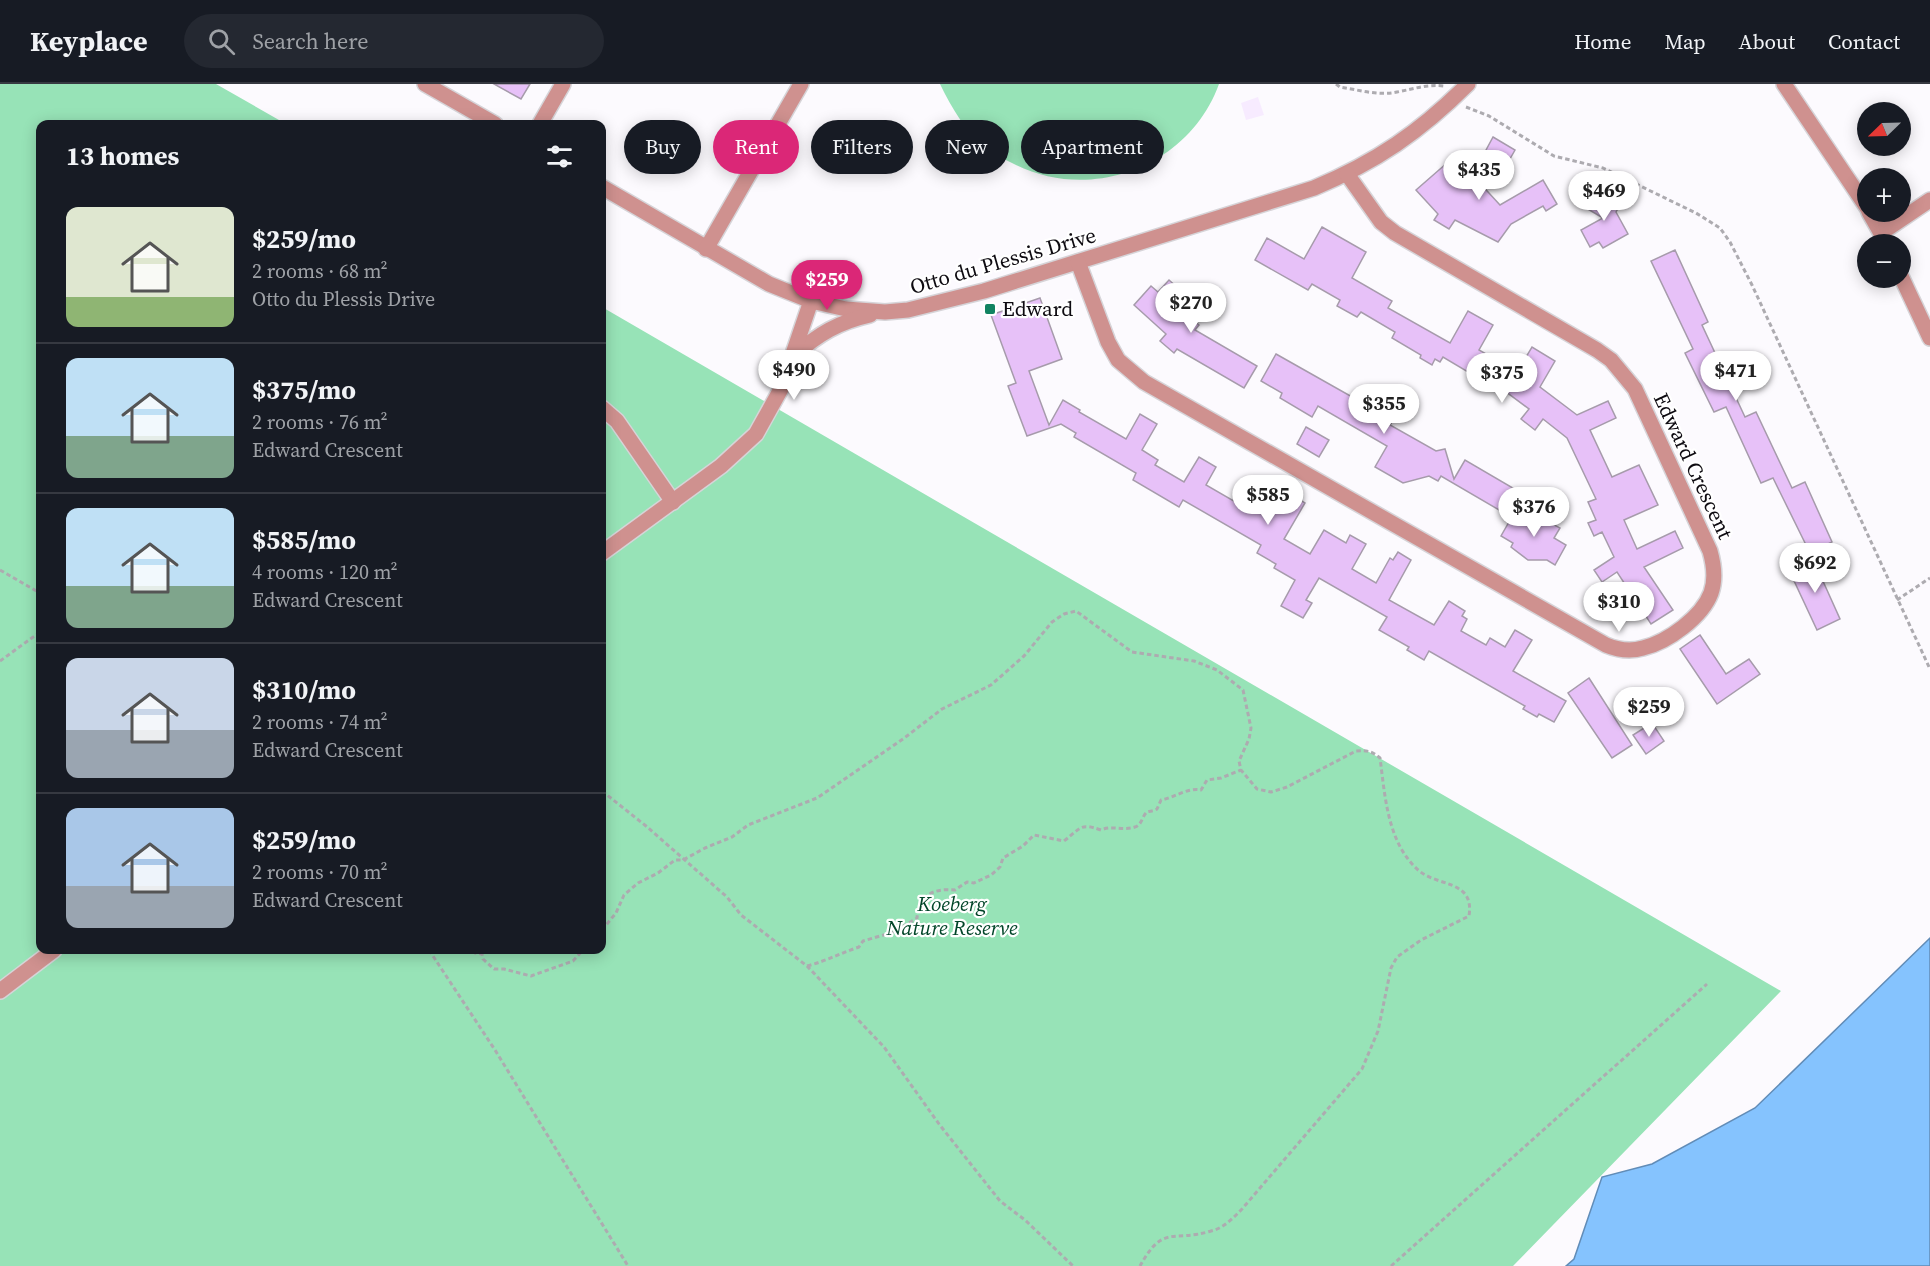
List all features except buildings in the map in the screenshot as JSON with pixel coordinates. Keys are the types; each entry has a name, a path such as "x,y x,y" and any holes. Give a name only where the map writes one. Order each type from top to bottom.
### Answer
{"street":[{"path":"425,84 488,120"},
{"path":"542,120 563,84"},
{"path":"706,249 801,84"},
{"name":"Otto du Plessis Drive","path":"606,189 769,284 811,301 846,309 885,312 908,310 948,301 1078,262 1314,188 1347,174 1398,145 1468,84"},
{"path":"1784,84 1857,194"},
{"name":"Edward Crescent","path":"1078,262 1108,342 1118,360 1144,382 1606,645 1623,650 1643,648 1669,636 1704,606 1714,582 1714,567 1710,551 1635,389 1611,360 1597,350 1395,233 1376,216 1347,174"},
{"path":"1890,234 1930,200"},
{"path":"1907,288 1930,338"},
{"path":"606,551 730,459 756,434 781,389 811,301"},
{"path":"794,356 825,331 849,321 885,312"},
{"path":"606,412 617,422 673,502"},
{"path":"0,991 49,954"}],"path":[{"path":"1336,84 1340,87 1381,93 1397,92 1423,84 1445,87 1468,109 1489,116 1554,156 1603,168 1696,213 1720,228 1730,242 1752,285 1930,669"},
{"path":"0,570 36,591"},
{"path":"1897,600 1930,578"},
{"path":"606,925 616,913 624,895 669,863 683,860 732,837 748,825 817,798 903,739 942,709 991,685 1024,656 1052,622 1064,614 1076,611 1132,652 1194,661 1217,670 1243,690 1251,728 1249,739 1239,761 1241,770 1257,789 1271,792 1309,776 1356,751 1365,750 1374,753 1380,758 1385,805 1402,850 1415,868 1425,875 1462,890 1468,897 1469,916 1421,940 1397,957 1391,968 1378,1031 1362,1068 1242,1209 1227,1224 1213,1231 1160,1240 1146,1253 1140,1266"},
{"path":"0,661 36,636"},
{"path":"807,966 830,960 841,952 860,947 862,941 910,924 917,918 919,905 924,899 940,889 955,890 967,882 974,883 985,878 1000,867 1004,858 1023,846 1034,835 1064,841 1086,825 1101,830 1109,826 1121,829 1139,826 1147,812 1157,809 1161,800 1175,798 1188,790 1200,790 1208,780 1221,778 1241,770"},
{"path":"606,794 727,897 741,915 807,966 884,1047 939,1124 1000,1201 1025,1220 1073,1266"},
{"path":"432,954 495,1050 628,1266"},
{"path":"482,954 483,959 494,969 531,976 573,961 579,954"},
{"path":"1391,1266 1707,984"}],"shaded area":[{"path":"1258,97 1264,115 1246,120 1241,103"}],"green space":[{"name":"Koeberg Nature Reserve","path":"0,84 216,84 279,120 36,120 36,954 606,954 606,309 1781,991 1513,1266 0,1266"},
{"path":"940,84 1219,84 1205,113 1185,137 1164,154 1164,120 1021,120 1021,167 1009,161 1009,120 960,120"},
{"path":"1040,174 1119,174 1104,178 1073,180"}],"water":[{"path":"1930,938 1930,1266 1566,1266 1574,1259 1602,1177 1652,1164 1755,1108"}],"place":[{"name":"Edward","path":"990,309"}]}
